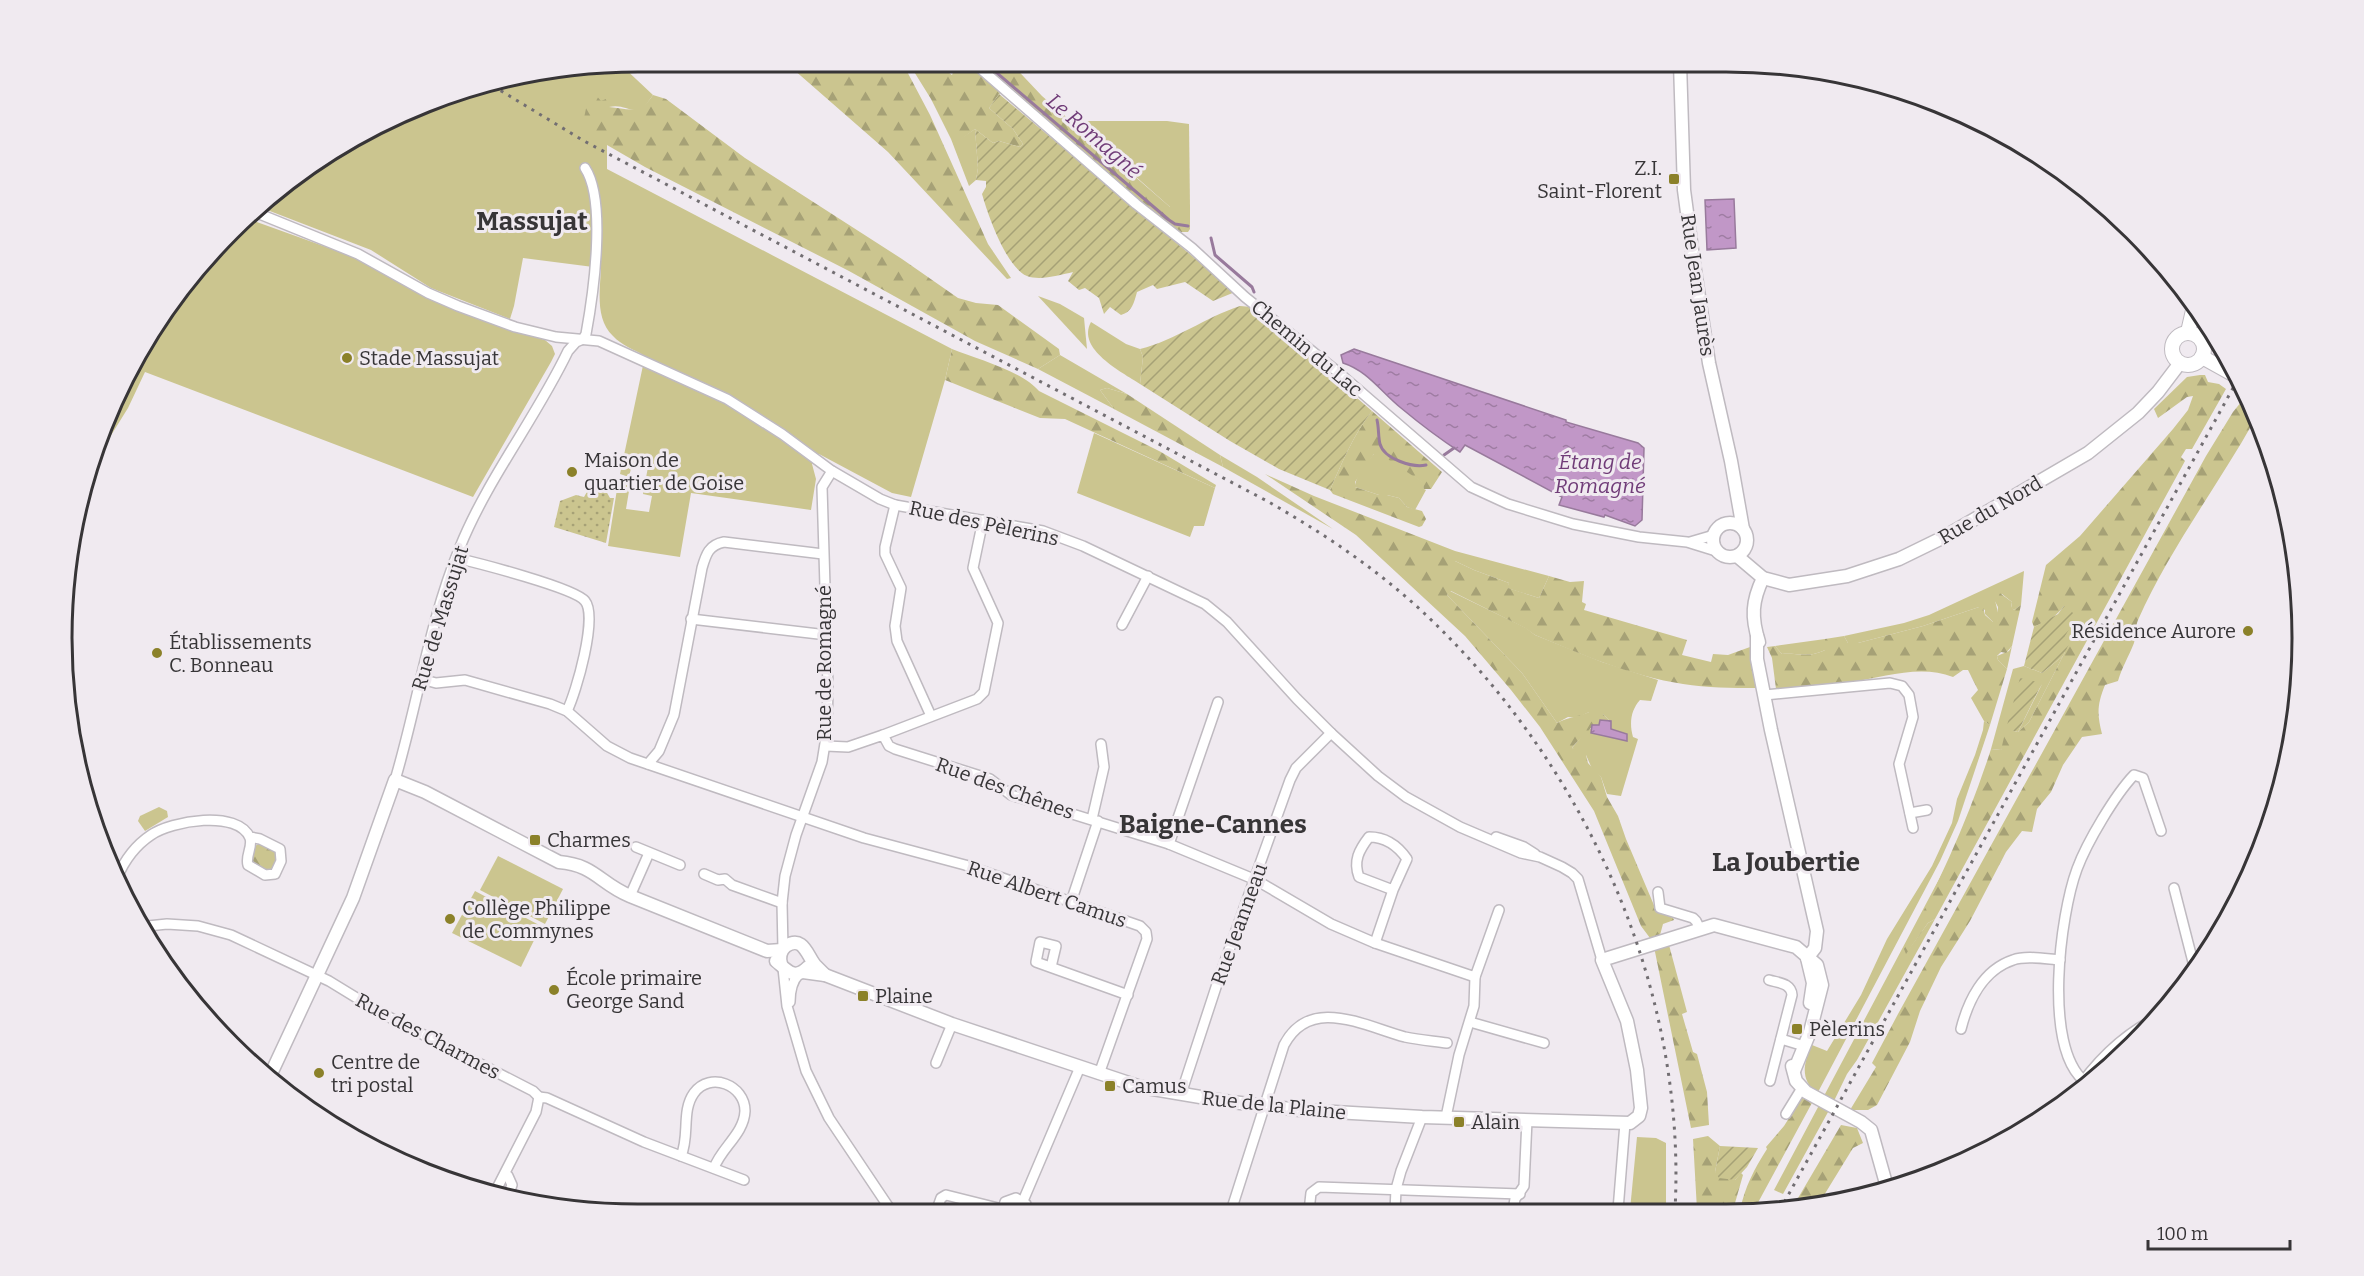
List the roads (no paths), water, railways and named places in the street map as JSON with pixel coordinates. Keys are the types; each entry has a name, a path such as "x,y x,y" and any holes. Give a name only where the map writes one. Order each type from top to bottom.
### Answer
{"main road":[{"path":"2188,332 2192,316"},
{"path":"2182,333 2195,333 2204,343 2202,357 2193,364 2180,363 2173,354 2173,342 2182,333"},
{"path":"2202,357 2223,369"}],"street":[{"name":"Chemin du Lac","path":"984,72 1136,204 1192,248 1245,297 1339,373 1470,487 1508,504 1573,524 1639,537 1687,542 1716,551"},
{"name":"Rue Jean Jaurès","path":"1680,72 1684,190 1693,257 1709,363 1728,445 1743,529"},
{"path":"583,339 591,301 597,212 592,182 585,168"},
{"name":"Rue des Pèlerins","path":"262,215 358,254 428,293 458,306 515,327 556,337 583,339 610,345 727,399 782,434 832,471 880,499 895,505 1051,534 1083,546 1204,604 1217,612 1331,733 1406,797 1460,827 1507,847 1540,857 1568,871 1578,879 1602,960"},
{"name":"Rue de Massujat","path":"273,1070 353,898 395,780 456,558 485,498 568,351 576,342 583,339"},
{"name":"Rue du Nord","path":"1759,575 1789,585 1847,576 1899,559 1944,537 2088,453 2138,413 2158,392 2180,363"},
{"name":"Rue de Romagné","path":"783,950 782,903 791,851 826,746 827,635 822,487 832,471"},
{"path":"1730,523 1739,504"},
{"path":"895,505 885,554 901,588 896,635 931,716"},
{"path":"826,746 848,747 977,699 984,692 998,627 984,587 973,568 983,520"},
{"path":"1737,556 1746,546 1747,537 1743,529 1730,523 1721,526 1714,535 1716,551 1724,556 1737,556 1759,575"},
{"name":"Chemin du Lac","path":"1687,542 1714,535"},
{"path":"648,764 659,751 672,723 691,619 706,554 716,543 724,542 823,554"},
{"path":"1746,546 1750,550 1759,575 1754,597 1757,636 1765,662 1764,691 1771,730 1817,930 1815,948 1807,957"},
{"path":"421,679 436,683 465,680 567,711 579,679 590,624 590,610 585,600 574,593 554,586 456,558"},
{"path":"1122,625 1148,576"},
{"path":"691,619 827,635"},
{"path":"1764,691 1890,683 1902,686 1909,695 1913,717 1899,761 1913,828"},
{"path":"1169,844 1218,702"},
{"name":"Rue Albert Camus","path":"567,711 617,753 803,818 864,838 965,866 1140,926 1146,932 1147,939 1099,1074"},
{"name":"Rue Jeanneau","path":"1181,1094 1219,978 1290,780 1296,768 1331,733"},
{"name":"Rue des Chênes","path":"883,735 889,746 895,749 990,779 1011,795 1169,844 1256,880 1331,924 1375,942 1475,976"},
{"path":"1071,902 1095,820 1104,767 1101,744"},
{"path":"2081,1078 2075,1072 2066,1054 2061,1020 2060,960 2065,915 2078,866 2120,790 2134,775 2143,778 2161,831"},
{"path":"395,780 424,792 559,862 587,868 612,888 767,951 790,973 801,973"},
{"path":"1910,813 1927,810"},
{"path":"121,869 143,840 153,833 178,823 202,820 222,822 279,849 281,861 275,874 265,875 248,865 250,837"},
{"path":"1375,942 1407,859 1401,850 1381,837 1370,837 1359,850 1355,867 1359,877 1393,891"},
{"path":"636,847 680,865"},
{"path":"630,896 650,853"},
{"path":"704,874 718,880 725,879 732,885 782,903"},
{"path":"2174,888 2192,959"},
{"path":"1658,892 1660,908 1692,918 1700,929"},
{"path":"1446,1117 1459,1055 1474,1006 1475,976 1499,910"},
{"path":"782,923 789,934 807,949 810,958 810,963 795,978 790,993 791,1016"},
{"name":"Rue des Charmes","path":"151,926 182,924 215,929 317,975 383,1014 533,1091 539,1097 547,1098 681,1156 744,1180"},
{"path":"1619,1204 1630,1122 1639,1116 1641,1107 1631,1036 1602,960 1700,929 1719,926 1790,944 1817,965 1822,984 1794,1071 1796,1081 1809,1094 1861,1122 1870,1130 1885,1181"},
{"path":"767,951 783,950 791,944 799,944"},
{"path":"783,950 785,992 806,1071 829,1118 887,1204"},
{"name":"Rue de la Plaine","path":"810,958 825,975"},
{"path":"1961,1029 1965,1010 1990,972 2013,959 2060,960"},
{"path":"1051,967 1128,995"},
{"name":"Rue de la Plaine","path":"801,973 825,975 952,1024 1141,1087 1264,1107 1422,1117 1630,1122"},
{"path":"1769,980 1788,985 1792,992 1770,1081"},
{"path":"1233,1204 1284,1046 1290,1035 1308,1020 1330,1017 1408,1038 1447,1043"},
{"path":"1470,1022 1544,1043"},
{"path":"936,1063 952,1024"},
{"path":"2114,1050 2127,1037"},
{"path":"1781,1038 1801,1045"},
{"path":"1023,1201 1080,1067"},
{"path":"681,1156 686,1141 688,1106 695,1092 706,1084 727,1084 741,1096 745,1110 738,1132 720,1154 714,1168"},
{"path":"1786,1114 1802,1088"},
{"path":"498,1186 536,1112 539,1097"},
{"path":"1395,1204 1396,1189 1422,1117"},
{"path":"1514,1204 1524,1186 1527,1120"},
{"path":"505,1174 512,1185 510,1189"},
{"path":"1310,1204 1311,1193 1319,1187 1520,1194"},
{"path":"939,1204 941,1198 946,1196 976,1204"},
{"path":"1006,1204 1008,1199 1016,1198 1024,1204"}],"water":[{"path":"1734,199 1736,248 1707,250 1705,200"},
{"name":"Étang de Romagné","path":"1354,349 1566,420 1566,422 1638,443 1644,448 1642,520 1635,526 1605,515 1604,517 1559,505 1562,497 1465,445 1460,452 1408,414 1360,371 1343,363 1341,355"},
{"path":"1600,720 1611,721 1611,729 1627,734 1627,741 1591,733 1592,725 1599,725"}],"waterway":[{"name":"Le Romagné","path":"996,72 1169,220 1175,224 1188,226"},
{"name":"Le Romagné","path":"1211,238 1215,255 1252,287 1254,292"},
{"name":"Le Romagné","path":"1377,420 1380,444 1387,454 1407,464 1426,465"},
{"name":"Le Romagné","path":"1444,455 1454,448"}],"railway":[{"path":"499,89 584,141 1267,501 1349,553 1425,614 1482,674 1533,739 1578,810 1614,885 1643,963 1664,1044 1674,1127 1675,1204"},
{"path":"1785,1201 2234,387"}],"place":[{"name":"Z.I. Saint-Florent","path":"1674,179"},
{"name":"Stade Massujat","path":"347,358"},
{"name":"Maison de quartier de Goise","path":"572,472"},
{"name":"Résidence Aurore","path":"2248,631"},
{"name":"Établissements C. Bonneau","path":"157,653"},
{"name":"Charmes","path":"535,840"},
{"name":"Collège Philippe de Commynes","path":"450,919"},
{"name":"École primaire George Sand","path":"554,990"},
{"name":"Plaine","path":"863,996"},
{"name":"Pèlerins","path":"1797,1029"},
{"name":"Centre de tri postal","path":"319,1073"},
{"name":"Camus","path":"1110,1086"},
{"name":"Alain","path":"1459,1122"}],"district":[{"name":"Massujat","path":"532,221"},
{"name":"Baigne-Cannes","path":"1213,824"},
{"name":"La Joubertie","path":"1786,862"}]}
